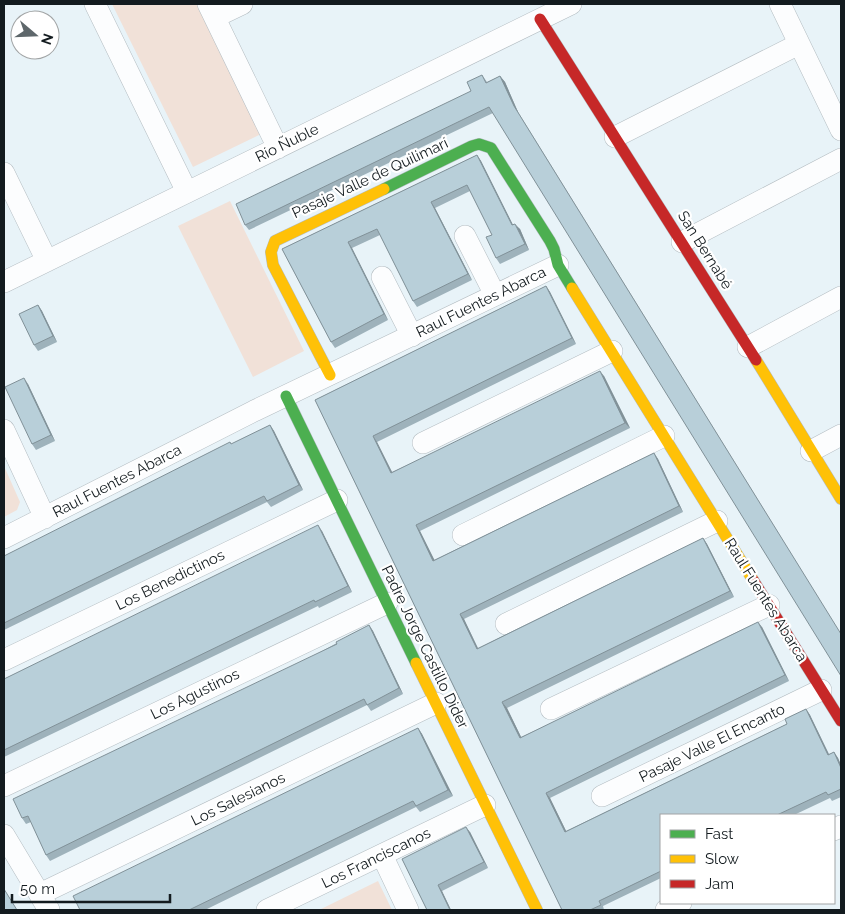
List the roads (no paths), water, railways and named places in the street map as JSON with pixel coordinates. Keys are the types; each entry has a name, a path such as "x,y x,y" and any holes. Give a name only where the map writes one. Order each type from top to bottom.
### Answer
{"street":[{"path":"95,4 187,192"},
{"path":"242,4 212,10 278,148"},
{"name":"Río Ñuble","path":"4,282 571,4"},
{"path":"780,4 841,130"},
{"name":"San Bernabé","path":"540,19 748,347 841,499"},
{"path":"616,137 800,44"},
{"name":"Pasaje Valle de Quilimarí","path":"330,375 270,258 272,245 279,238 479,144 486,145 496,153 550,241 558,265"},
{"path":"682,242 841,159"},
{"path":"4,172 47,261"},
{"path":"465,236 495,296"},
{"name":"Raul Fuentes Abarca","path":"4,538 286,396 558,265 841,721"},
{"path":"382,276 412,336"},
{"path":"748,347 841,297"},
{"path":"423,443 612,351"},
{"name":"Padre Jorge Castillo Dider","path":"286,396 537,910"},
{"path":"4,430 45,518"},
{"path":"811,451 841,435"},
{"path":"463,535 664,436"},
{"name":"Los Benedictinos","path":"4,660 337,500"},
{"path":"506,624 717,521"},
{"name":"Los Agustinos","path":"4,786 386,603"},
{"path":"551,709 769,606"},
{"name":"Pasaje Valle El Encanto","path":"602,796 822,690"},
{"name":"Los Salesianos","path":"44,902 436,703"},
{"name":"Los Franciscanos","path":"267,910 485,805"},
{"path":"4,835 44,902"},
{"path":"382,855 408,910"},
{"path":"666,910 679,904"}]}
